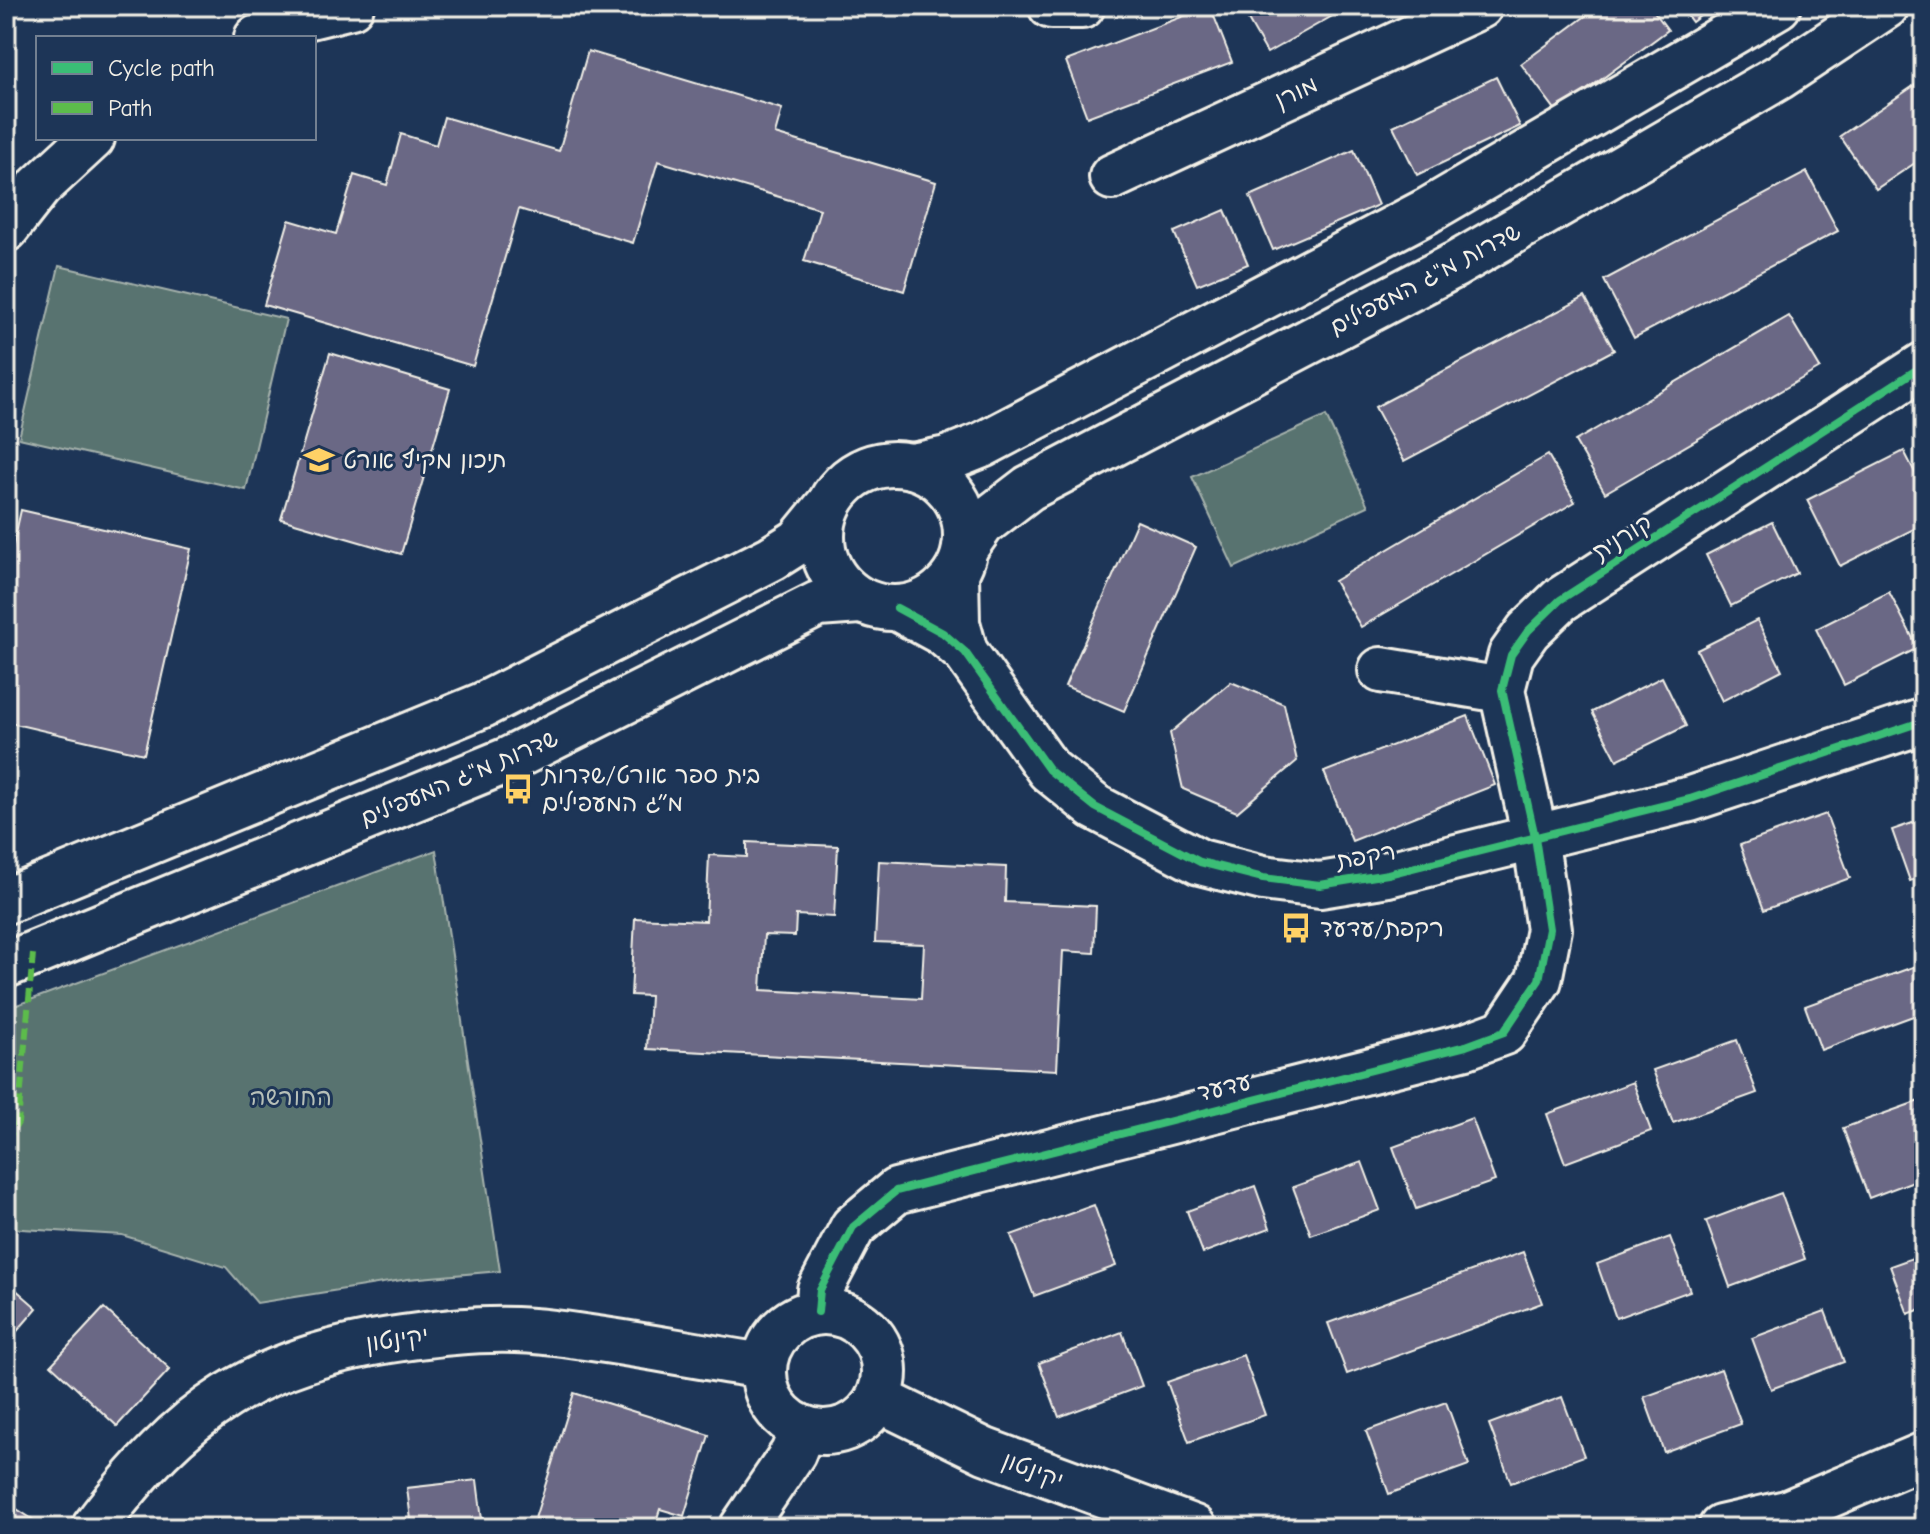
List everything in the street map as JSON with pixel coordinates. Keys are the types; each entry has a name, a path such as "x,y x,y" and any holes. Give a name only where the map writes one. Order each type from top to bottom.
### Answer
{"street":[{"path":"261,36 290,21 351,6"},
{"path":"1051,6 1082,6"},
{"name":"מורן","path":"1112,177 1480,6"},
{"path":"912,466 947,459 982,445 1427,211 1778,6"},
{"name":"שדרות מ\"ג המעפילים","path":"961,561 982,524 1029,488 1494,243 1779,77 1886,6"},
{"path":"6,229 39,187 90,140"},
{"name":"קורנית","path":"1535,837 1502,690 1511,655 1528,631 1560,600 1924,365"},
{"path":"6,901 496,699 772,558 799,541 837,490 861,472 891,463 912,466 932,474 960,506 966,526 961,561 941,591 920,604 879,604 830,571 822,550 821,529 826,508"},
{"name":"רקפת","path":"961,561 957,623 965,652"},
{"name":"שדרות מ\"ג המעפילים","path":"6,965 508,760 818,604 879,604"},
{"name":"רקפת","path":"879,604 943,633 965,652 1049,770 1095,807 1200,862 1263,878 1320,885 1388,874 1690,799 1924,721"},
{"path":"1381,670 1502,690"},
{"name":"עדעד","path":"818,1312 820,1290 853,1227 896,1191 1466,1046 1504,1032 1539,980 1549,929 1535,837"},
{"path":"818,1312 849,1317 873,1338 884,1368 878,1399 859,1421 846,1428 817,1432 788,1421 769,1397 764,1366 776,1335 802,1316 818,1312"},
{"name":"יקינטון","path":"94,1528 151,1458 213,1404 271,1370 328,1351 469,1328 553,1333 764,1366"},
{"name":"יקינטון","path":"878,1399 985,1451 1194,1528"},
{"path":"742,1528 793,1453 803,1428"},
{"path":"1721,1528 1787,1513 1924,1455"}],"green space":[{"path":"59,266 286,319 246,490 19,438"},
{"path":"1326,416 1368,506 1234,568 1192,477"},
{"name":"החורשה","path":"436,850 500,1271 408,1279 257,1303 226,1267 122,1235 6,1228 6,1009"}],"building":[{"path":"1210,6 1232,62 1087,117 1066,61"},
{"path":"1240,6 1350,6 1267,53"},
{"path":"1599,6 1650,6 1668,30 1557,112 1521,64"},
{"path":"1680,6 1713,6 1692,22"},
{"path":"588,51 782,109 775,134 936,182 904,291 804,261 820,209 658,161 633,243 519,209 473,366 264,305 289,220 336,234 354,175 387,185 401,134 436,145 444,117 559,151"},
{"path":"1496,77 1520,126 1417,175 1393,126"},
{"path":"1924,79 1924,157 1876,189 1840,136"},
{"path":"1354,150 1378,205 1273,250 1250,196"},
{"path":"1807,172 1838,231 1634,338 1604,280"},
{"path":"1225,210 1248,264 1197,285 1174,232"},
{"path":"1585,297 1614,350 1404,461 1375,407"},
{"path":"1789,316 1820,368 1605,493 1575,441"},
{"path":"330,353 450,389 401,554 281,519"},
{"path":"1904,451 1924,490 1924,524 1840,566 1807,500"},
{"path":"1548,455 1575,502 1361,627 1334,581"},
{"path":"21,510 191,549 144,754 6,722 6,577"},
{"path":"1137,521 1196,547 1124,711 1065,686"},
{"path":"1772,522 1797,573 1731,606 1706,555"},
{"path":"1889,592 1918,648 1844,685 1816,629"},
{"path":"1757,620 1782,670 1722,701 1697,650"},
{"path":"1662,677 1686,726 1617,760 1592,712"},
{"path":"1231,682 1284,704 1297,761 1237,812 1183,789 1170,733"},
{"path":"1468,716 1495,785 1352,841 1324,772"},
{"path":"1826,814 1850,878 1764,910 1740,845"},
{"path":"1924,819 1924,876 1910,881 1892,830"},
{"path":"747,842 838,846 834,917 796,915 795,936 764,935 761,990 921,999 924,944 875,942 879,861 1006,867 1005,902 1096,906 1094,953 1063,951 1057,1070 647,1049 650,996 631,995 635,918 706,921 709,855 747,857"},
{"path":"1924,963 1924,1012 1821,1050 1805,1006"},
{"path":"1737,1040 1757,1093 1673,1123 1653,1070"},
{"path":"1633,1082 1651,1131 1565,1163 1547,1114"},
{"path":"1922,1100 1924,1177 1869,1198 1843,1128"},
{"path":"1472,1118 1495,1181 1416,1209 1393,1147"},
{"path":"1362,1162 1380,1210 1311,1235 1293,1187"},
{"path":"1255,1186 1270,1228 1203,1253 1187,1211"},
{"path":"1781,1193 1805,1259 1730,1287 1706,1221"},
{"path":"1094,1205 1116,1266 1034,1296 1011,1235"},
{"path":"1670,1237 1690,1291 1616,1318 1597,1264"},
{"path":"1523,1252 1542,1303 1347,1374 1328,1323"},
{"path":"1924,1254 1924,1308 1908,1314 1890,1266"},
{"path":"6,1281 37,1308 6,1344"},
{"path":"104,1308 170,1369 117,1426 51,1365"},
{"path":"1825,1311 1844,1362 1771,1389 1752,1338"},
{"path":"1122,1332 1142,1386 1059,1417 1039,1363"},
{"path":"1243,1355 1265,1415 1189,1442 1167,1382"},
{"path":"1721,1369 1741,1424 1664,1452 1644,1397"},
{"path":"574,1393 709,1435 684,1516 660,1509 654,1528 532,1528"},
{"path":"1562,1397 1584,1456 1511,1483 1489,1424"},
{"path":"1446,1402 1469,1465 1389,1494 1366,1431"},
{"path":"477,1480 483,1528 412,1528 407,1488"},
{"path":"6,1502 46,1528 6,1528"}],"marked path":[{"path":"6,1142 18,1123 33,954"}],"cycle path":[{"path":"818,1312 820,1290 853,1227 896,1191 1466,1046 1504,1032 1539,980 1549,929 1535,837 1502,690 1511,655 1528,631 1560,600 1924,365"},
{"path":"897,608 943,633 965,652 1049,770 1095,807 1200,862 1263,878 1320,885 1388,874 1690,799 1924,721"}],"place":[{"name":"תיכון מקיף אורט","path":"319,460"},
{"name":"בית ספר אורט/שדרות מ״ג המעפילים","path":"518,789"},
{"name":"רקפת/עדעד","path":"1296,928"}]}
